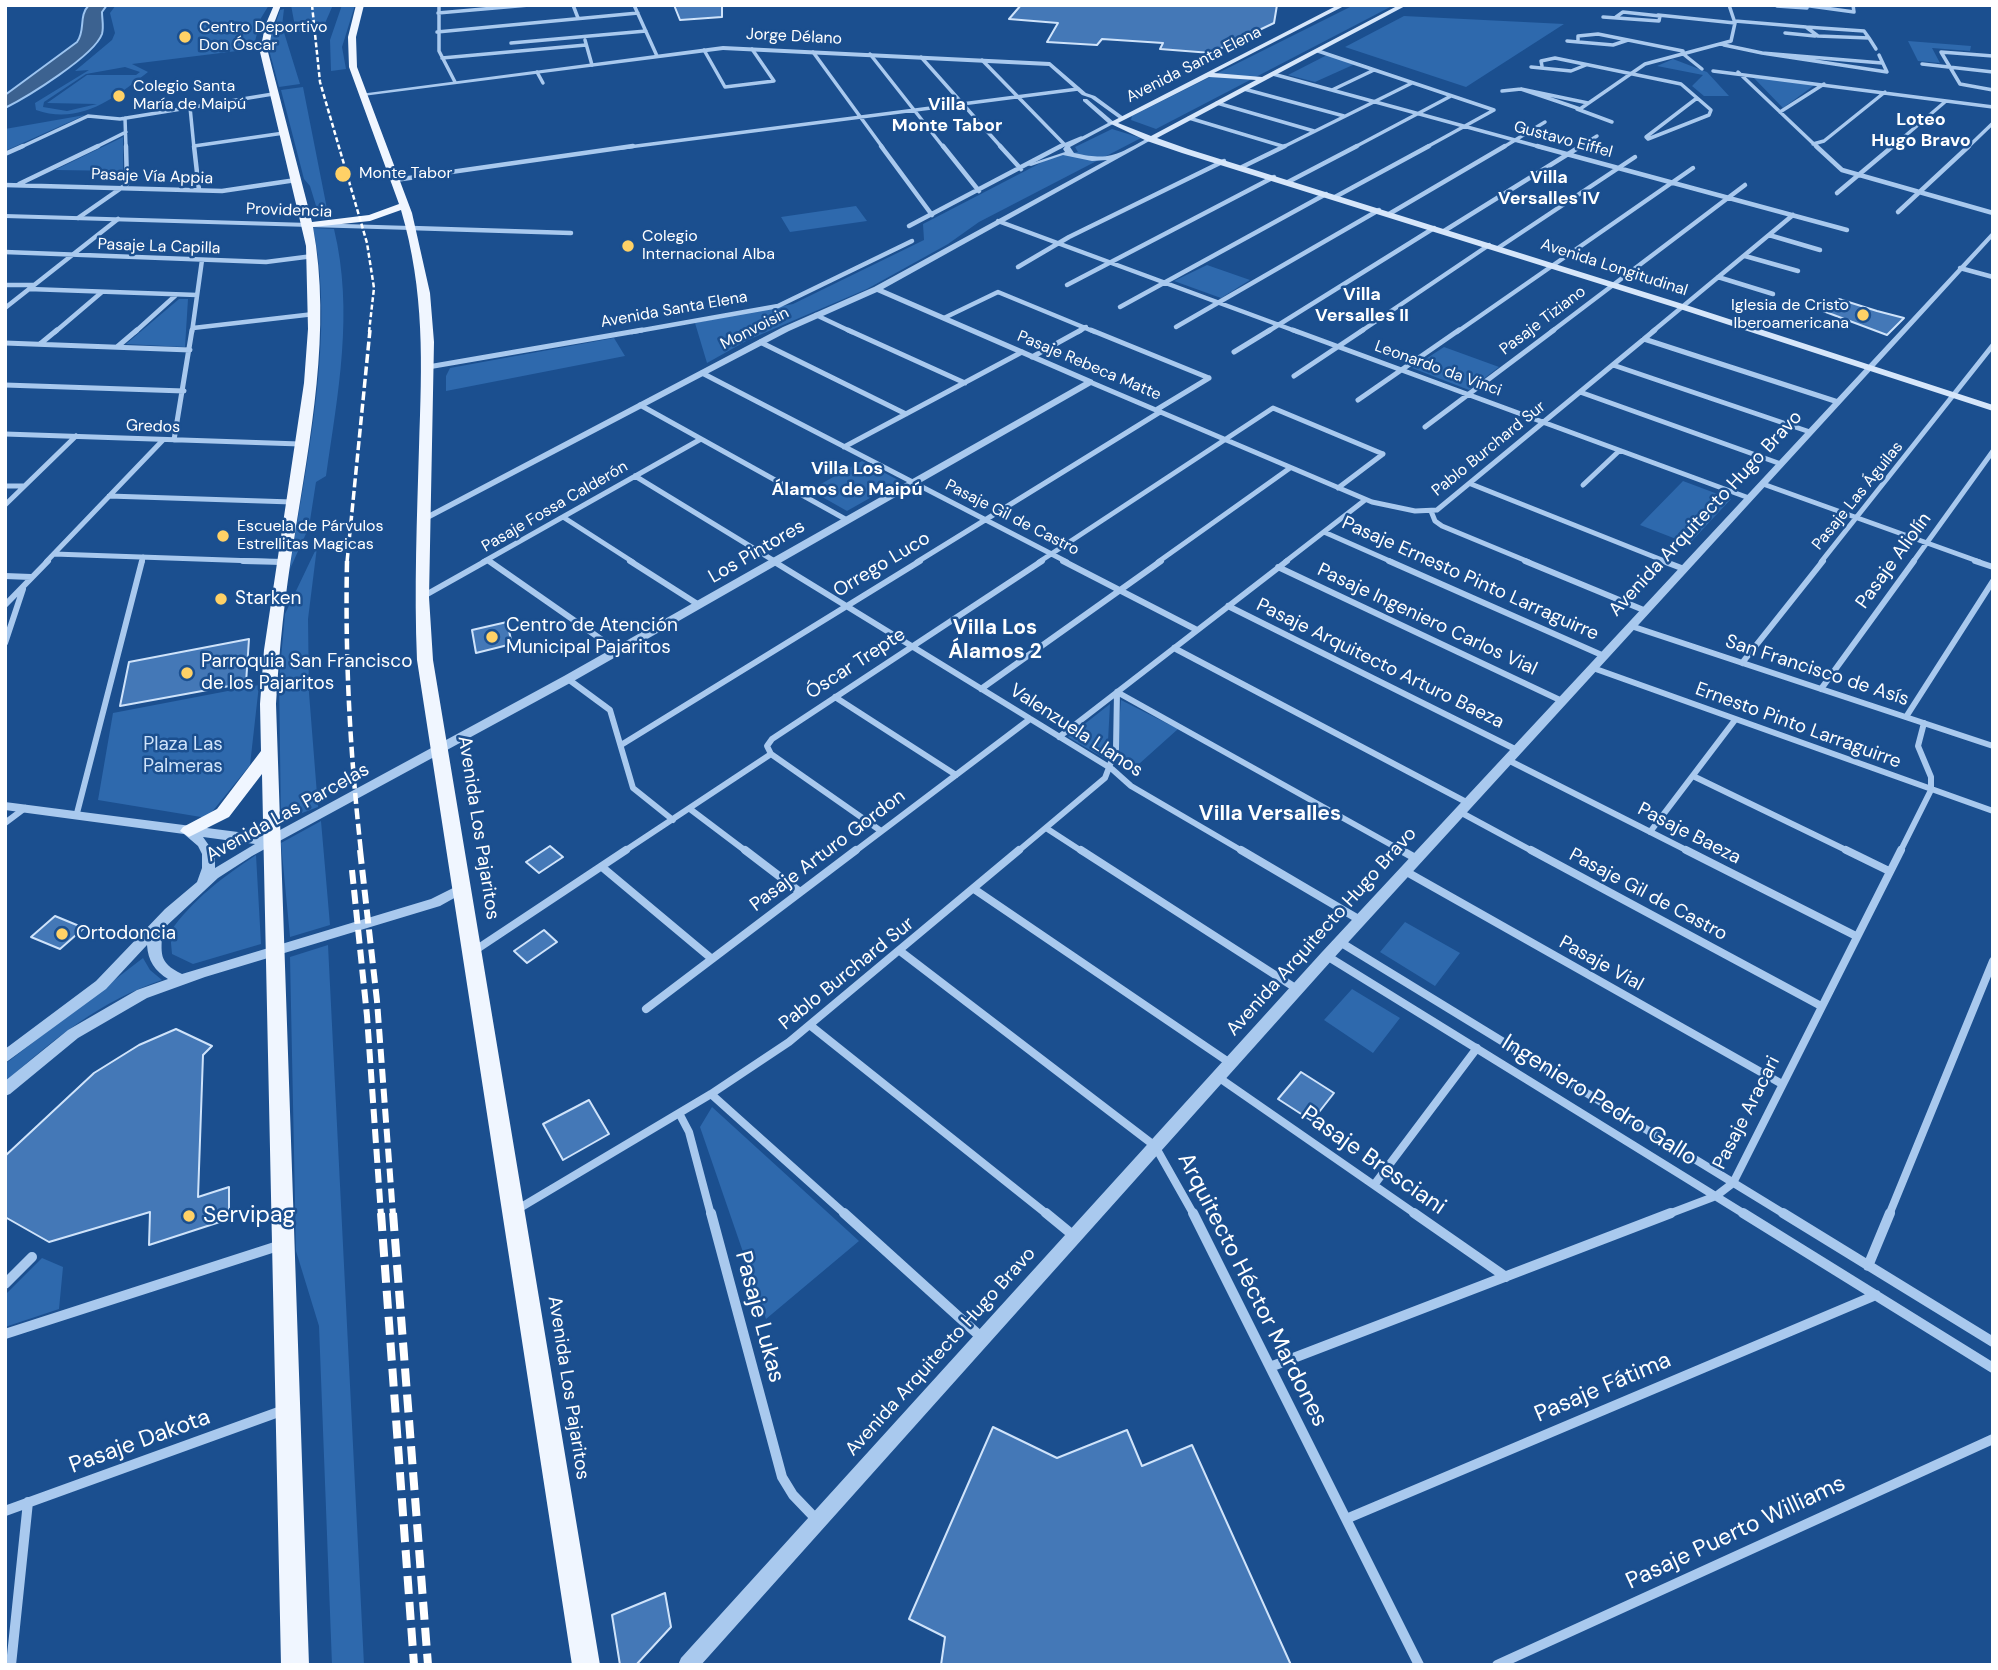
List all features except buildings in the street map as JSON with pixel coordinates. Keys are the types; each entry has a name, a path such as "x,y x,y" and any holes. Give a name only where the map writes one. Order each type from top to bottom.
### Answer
{"main road":[{"path":"278,5 264,45 273,94 308,225 313,256 314,314 300,444 271,646 268,754 295,1665"},
{"name":"Avenida Los Pajaritos","path":"360,5 351,48 353,67 396,180 411,228 425,293 428,367 422,597 425,660 586,1665"},
{"name":"Avenida Santa Elena","path":"1112,123 1343,5"},
{"path":"1150,139 1404,5"},
{"path":"1227,64 1225,70 1246,88"},
{"path":"1204,75 1263,79"},
{"name":"Avenida Longitudinal","path":"1122,118 1224,161"},
{"name":"Avenida Longitudinal","path":"1112,123 1150,139 1552,265 1993,408"},
{"path":"308,225 375,217 404,206"},
{"path":"189,831 223,813 268,754"}],"street":[{"path":"439,5 437,32 442,58 455,82"},
{"path":"438,13 529,5"},
{"path":"573,5 578,18"},
{"path":"634,5 657,56"},
{"path":"1724,45 1734,37 1735,22 1729,5"},
{"path":"1853,5 1854,12"},
{"path":"1615,17 1623,6"},
{"path":"1777,6 1854,12 1860,17"},
{"path":"1620,12 1864,31 1876,49"},
{"path":"437,32 638,13"},
{"path":"1650,27 1657,22 1658,15"},
{"path":"1603,17 1657,22"},
{"path":"508,25 513,51"},
{"path":"1806,26 1811,33 1818,36"},
{"path":"511,43 646,31"},
{"path":"1578,40 1578,36 1586,31 1688,52"},
{"path":"1785,33 1869,38"},
{"path":"583,36 592,65"},
{"path":"1567,41 1578,40 1610,46 1628,40"},
{"path":"442,58 586,44"},
{"path":"1579,109 1629,73 1653,61 1724,45 1887,72"},
{"path":"704,50 727,87 772,82 774,79 752,49"},
{"name":"Jorge Délano","path":"363,94 704,50 752,49 1050,64"},
{"path":"1318,51 1494,110 1335,197"},
{"path":"813,52 932,215"},
{"path":"1548,52 1551,58"},
{"path":"1762,53 1776,52 1882,63"},
{"path":"1993,56 1941,52 1963,85 1993,90"},
{"path":"1682,53 1702,69"},
{"path":"870,54 979,191"},
{"path":"1879,55 1890,79"},
{"path":"921,57 1025,167 1056,154 1071,153 1092,159 1116,158"},
{"path":"1542,66 1541,61 1551,58 1685,85 1711,113 1684,126 1646,138 1697,98"},
{"path":"982,60 1064,144"},
{"name":"Avenida Longitudinal","path":"1050,64 1081,91 1122,118"},
{"path":"1531,67 1571,71 1587,64"},
{"path":"1922,64 1993,72"},
{"path":"1332,90 1374,70"},
{"path":"1713,71 1738,72 1993,107"},
{"path":"537,72 543,83"},
{"path":"1738,72 1839,168 1857,176 1993,213"},
{"name":"Gustavo Eiffel","path":"1273,74 1847,230"},
{"path":"1511,82 1521,89 1612,122"},
{"path":"1242,167 1412,83"},
{"path":"1780,112 1824,84"},
{"path":"1246,88 1344,116"},
{"path":"1502,91 1521,89 1588,103"},
{"path":"396,180 912,108 1081,91"},
{"name":"Avenida Longitudinal","path":"1081,91 1083,98 1112,123"},
{"path":"1813,144 1824,141 1885,92"},
{"path":"5,154 88,116 125,118 273,94"},
{"path":"1288,182 1451,96"},
{"path":"1837,193 1946,101"},
{"path":"1217,103 1314,131"},
{"path":"190,107 199,190"},
{"path":"78,218 128,182 125,118"},
{"path":"1189,118 1282,146"},
{"path":"1390,214 1545,122"},
{"name":"Avenida Santa Elena","path":"909,226 1064,144 1112,123"},
{"path":"1667,123 1684,126"},
{"path":"1898,212 1993,123"},
{"path":"16,185 126,132"},
{"path":"194,146 284,132"},
{"path":"1444,231 1597,136"},
{"path":"1071,153 1066,148 1081,138"},
{"path":"1092,159 1099,167 1150,139"},
{"path":"1294,376 1635,157"},
{"path":"1018,267 1224,161"},
{"name":"Monvoisin","path":"425,518 760,342 877,289 1099,167"},
{"path":"1358,400 1693,167"},
{"path":"1067,285 1274,177"},
{"name":"Pasaje Vía Appia","path":"5,185 232,191 296,180"},
{"name":"Pasaje Tiziano","path":"1425,427 1745,185"},
{"path":"1120,307 1326,194"},
{"path":"1176,327 1379,211"},
{"name":"Pablo Burchard Sur","path":"1365,500 1383,506 1431,511 1441,507 1793,215"},
{"name":"Providencia","path":"5,216 571,233"},
{"path":"5,308 118,219"},
{"name":"Leonardo da Vinci","path":"998,221 1749,499"},
{"path":"1234,352 1434,228"},
{"name":"Avenida Arquitecto Hugo Bravo","path":"688,1665 1327,956 1993,233"},
{"path":"1769,235 1820,250"},
{"name":"Avenida Santa Elena","path":"428,367 778,306 912,242"},
{"name":"Pasaje La Capilla","path":"5,252 270,262 313,256"},
{"path":"1745,256 1798,271"},
{"path":"174,440 184,391 202,260"},
{"path":"1961,268 1993,277"},
{"path":"1718,277 1773,293"},
{"path":"5,285 197,295"},
{"name":"Pasaje Rebeca Matte","path":"877,289 1365,500"},
{"path":"40,344 103,292"},
{"path":"944,318 998,292 1086,327"},
{"path":"117,347 177,294"},
{"path":"193,328 314,314"},
{"path":"816,315 965,383"},
{"path":"1032,357 1086,327"},
{"name":"Orrego Luco","path":"621,745 1209,378 1086,327"},
{"path":"1644,339 1838,402"},
{"path":"760,342 906,414"},
{"path":"5,343 190,350"},
{"name":"Pasaje Las Águilas","path":"1742,663 1946,408 1953,395 1993,345"},
{"path":"844,447 1022,352"},
{"path":"1613,365 1810,432"},
{"name":"Pasaje Gil de Castro","path":"702,373 1197,630"},
{"name":"Los Pintores","path":"440,751 1090,382"},
{"path":"5,385 184,391"},
{"path":"1580,392 1781,464"},
{"path":"640,405 847,520"},
{"name":"Óscar Trepte","path":"471,953 771,754 767,746 772,739 1273,408 1384,454 1338,488"},
{"name":"Gredos","path":"5,434 300,444"},
{"path":"5,505 76,436"},
{"name":"Pasaje Fossa Calderón","path":"422,597 701,439"},
{"path":"5,605 163,440"},
{"path":"1583,485 1619,450"},
{"name":"Pasaje Aliolín","path":"1821,689 1993,451"},
{"path":"981,689 1290,468"},
{"name":"Valenzuela Llanos","path":"635,476 754,548 772,563 1112,769 1131,786 1360,920"},
{"path":"1471,484 1684,569"},
{"path":"1762,484 1993,567"},
{"path":"5,486 24,486"},
{"path":"109,496 292,502"},
{"path":"1059,737 1365,500"},
{"path":"1431,511 1435,521 1442,526 1646,611"},
{"path":"563,517 699,605"},
{"name":"Pasaje Ernesto Pinto Larraguirre","path":"1324,532 1604,656"},
{"path":"54,554 284,562"},
{"path":"77,813 143,557"},
{"path":"488,560 618,651"},
{"name":"Pasaje Ingeniero Carlos Vial","path":"1278,567 1562,701"},
{"path":"5,576 32,577"},
{"path":"1906,717 1993,580"},
{"path":"5,643 24,585"},
{"name":"Pasaje Arquitecto Arturo Baeza","path":"1227,606 1517,750"},
{"name":"San Francisco de Asís","path":"1631,626 1992,745"},
{"path":"1174,648 1468,803"},
{"name":"Ernesto Pinto Larraguirre","path":"1593,668 1993,811"},
{"path":"568,679 610,710 633,788 673,820"},
{"path":"1112,769 1116,692"},
{"path":"1116,692 1417,859"},
{"path":"835,698 956,775"},
{"name":"Pasaje Arturo Gordon","path":"646,1009 1030,719"},
{"path":"1650,832 1735,720"},
{"path":"1924,723 1919,747 1931,776 1931,790"},
{"name":"Avenida Las Parcelas","path":"5,1057 101,985 203,884 270,841 440,751"},
{"path":"771,754 881,831"},
{"name":"Pasaje Baeza","path":"1508,760 1856,936"},
{"name":"Pablo Burchard Sur","path":"513,1212 711,1094 811,1026 1112,769"},
{"path":"1693,776 1889,871"},
{"name":"Pasaje Aracari","path":"1270,1367 1716,1196 1733,1183 1931,790"},
{"path":"5,806 77,813 270,841"},
{"path":"5,823 25,808"},
{"path":"690,809 800,892"},
{"name":"Pasaje Gil de Castro","path":"1460,812 1821,1006"},
{"path":"1046,828 1297,989"},
{"path":"189,831 204,843 209,853 210,866 203,884"},
{"path":"602,867 712,959"},
{"name":"Pasaje Vial","path":"1405,871 1782,1084"},
{"path":"5,1090 55,1047 97,1018 142,994 180,979 435,903 461,889"},
{"path":"974,889 1230,1063"},
{"path":"157,928 153,946 156,961 164,972 180,979"},
{"name":"Ingeniero Pedro Gallo","path":"1340,942 1993,1342"},
{"name":"Arquitecto Héctor Mardones","path":"900,951 1155,1146 1178,1183 1419,1665"},
{"name":"Ingeniero Pedro Gallo","path":"1327,956 1993,1367"},
{"path":"1868,1266 1993,961"},
{"path":"811,1026 1074,1236"},
{"path":"1374,1185 1476,1048"},
{"name":"Pasaje Bresciani","path":"1218,1077 1506,1277"},
{"path":"711,1094 983,1338"},
{"name":"Pasaje Lukas","path":"678,1113 689,1132 782,1476 793,1496 817,1521"},
{"path":"5,1334 283,1244"},
{"path":"5,1284 32,1257"},
{"name":"Pasaje Fátima","path":"1346,1519 1876,1295"},
{"name":"Pasaje Dakota","path":"5,1511 288,1409"},
{"name":"Pasaje Puerto Williams","path":"1497,1665 1993,1439"},
{"path":"11,1665 28,1503"}],"green space":[{"name":"Centro Deportivo Don Óscar","path":"116,5 269,5 261,18 253,49 132,64 148,72 123,91 96,106 68,114 36,110 35,103 89,70 75,71 112,40 115,33 110,13","holes":["125,67 140,72 136,75 87,75 47,103 97,104 67,111 43,107 44,102 86,74"]},
{"path":"291,5 333,5 322,30 296,32"},
{"path":"342,5 355,5 342,47 346,69 331,71 330,40"},
{"path":"1354,5 1394,5 1156,129 1131,120 1132,116"},
{"path":"284,9 282,26 300,84 279,87 268,46 280,10"},
{"path":"1404,16 1564,24 1466,87 1345,47"},
{"path":"1908,41 1971,46 1970,51 1932,48 1940,63 1918,61"},
{"path":"1327,55 1355,64 1315,82 1288,75"},
{"path":"1673,59 1707,72 1729,96 1704,96 1692,86 1703,75 1657,66"},
{"path":"1751,75 1816,84 1783,108"},
{"path":"303,87 329,219 320,219 310,186 304,179 281,90"},
{"path":"85,115 5,151 5,129"},
{"path":"1112,129 1141,138 979,222 948,244 867,289 748,340 707,363 695,323 793,304 924,240 923,224 1054,156 1078,152 1075,147"},
{"path":"123,137 123,171 55,170"},
{"path":"856,206 867,221 790,232 781,217"},
{"path":"313,228 334,229 343,291 342,352 326,476 316,482 309,527 290,569 310,442 320,354 319,269"},
{"path":"1207,265 1250,280 1221,298 1174,281"},
{"path":"179,299 188,299 185,347 126,344"},
{"path":"614,338 625,356 446,391 446,376 450,368"},
{"path":"1444,347 1499,367 1469,390 1412,368"},
{"path":"862,461 900,481 847,511 810,490"},
{"path":"1683,481 1731,499 1689,544 1640,525"},
{"path":"317,547 308,619 309,693 318,807 281,821 279,680 285,614"},
{"name":"Plaza Las Palmeras","path":"259,685 250,765 207,818 98,800 113,713"},
{"path":"1121,700 1178,729 1130,772 1116,763"},
{"path":"1110,704 1107,760 1068,737"},
{"path":"321,821 330,925 290,937 281,843"},
{"path":"256,855 261,944 193,964 172,954 170,932 188,909 209,889"},
{"path":"1405,922 1460,953 1435,986 1380,952"},
{"path":"328,945 364,1665 332,1665 319,1326 296,1251 290,957"},
{"path":"143,958 150,970 162,980 98,1010 41,1051 5,1082 5,1064"},
{"path":"1352,989 1400,1018 1373,1053 1324,1020"},
{"path":"712,1107 859,1241 766,1319 700,1127"},
{"path":"42,1258 63,1267 59,1309 5,1327 5,1295"}],"shaded area":[{"path":"89,5 107,5 102,12 103,31 96,43 59,75 5,108 5,95 77,42"}],"railway":[{"path":"312,5 320,82 367,243 374,288 369,332"},
{"path":"347,562 370,330"},
{"path":"347,562 349,706 361,852"},
{"path":"360,850 377,1001 393,1215"},
{"path":"352,870 367,1016 381,1215"},
{"path":"381,1213 414,1665"},
{"path":"393,1213 428,1665"}],"place":[{"name":"Centro Deportivo Don Óscar","path":"185,37"},
{"name":"Colegio Santa María de Maipú","path":"119,96"},
{"name":"Monte Tabor","path":"343,174"},
{"name":"Colegio Internacional Alba","path":"628,246"},
{"name":"Iglesia de Cristo Iberoamericana","path":"1863,315"},
{"name":"Escuela de Párvulos Estrellitas Magicas","path":"223,536"},
{"name":"Starken","path":"221,599"},
{"name":"Centro de Atención Municipal Pajaritos","path":"492,637"},
{"name":"Parroquia San Francisco de los Pajaritos","path":"187,673"},
{"name":"Ortodoncia","path":"62,934"},
{"name":"Servipag","path":"189,1216"}],"district":[{"name":"Villa Monte Tabor","path":"947,115"},
{"name":"Loteo Hugo Bravo","path":"1921,130"},
{"name":"Villa Versalles IV","path":"1549,188"},
{"name":"Villa Versalles II","path":"1362,305"},
{"name":"Villa Los Álamos de Maipú","path":"847,479"},
{"name":"Villa Los Álamos 2","path":"995,640"},
{"name":"Villa Versalles","path":"1270,814"}]}
